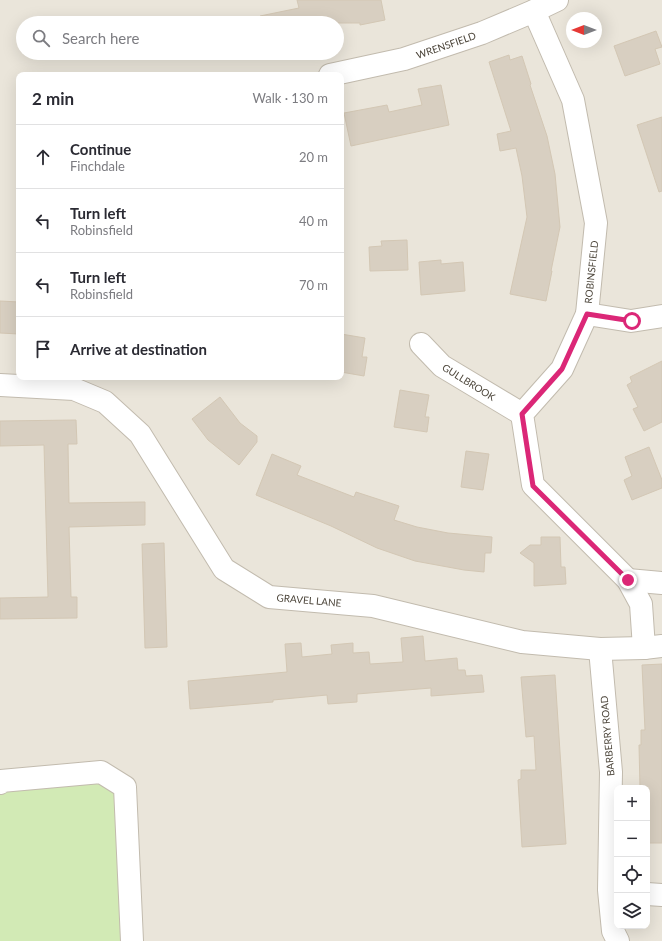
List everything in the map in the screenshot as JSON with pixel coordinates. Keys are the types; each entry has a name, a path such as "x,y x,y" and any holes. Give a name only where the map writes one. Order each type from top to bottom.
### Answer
{"street":[{"name":"WRENSFIELD","path":"344,72 404,59 482,33 557,0"},
{"name":"ROBINSFIELD","path":"522,414 562,369 587,314 596,223 573,100 534,11"},
{"path":"587,314 632,321 662,316"},
{"name":"GULLBROOK","path":"421,344 442,366 522,414"},
{"name":"GRAVEL LANE","path":"0,385 74,383 105,402 140,434 224,569 270,597 373,606 522,642 600,649 653,647"},
{"path":"522,414 533,486 628,580 641,604 653,647"},
{"path":"628,580 662,583"},
{"name":"BARBERRY ROAD","path":"600,649 611,772 613,931 618,941"},
{"path":"0,783 1,781 101,772 124,787 132,941"},
{"path":"650,894 662,895"}],"shaded area":[{"path":"0,0 662,0 662,941 132,941 0,783"}],"green space":[{"path":"101,772 125,787 132,941 0,941 0,783"}],"building":[{"path":"297,0 381,0 385,20 360,25 360,23 344,23 344,16 260,16 299,8"},
{"path":"656,31 662,47 655,49 660,64 625,76 614,46"},
{"path":"509,55 510,60 522,56 547,136 555,174 560,227 546,301 510,294 527,217 522,176 516,148 500,151 497,134 511,131 489,62"},
{"path":"441,85 449,125 351,146 344,113 387,105 389,112 422,105 418,89"},
{"path":"662,117 662,191 659,192 637,125"},
{"path":"407,240 408,270 370,271 369,247 382,246 381,241"},
{"path":"441,260 441,264 463,262 465,291 421,295 419,262"},
{"path":"0,301 16,302 16,334 0,333"},
{"path":"344,334 365,338 362,357 367,357 364,376 344,373"},
{"path":"662,361 662,422 644,431 633,409 638,407 627,385 632,382 630,377"},
{"path":"400,390 429,395 425,417 429,417 427,432 394,427"},
{"path":"220,397 240,423 257,436 257,442 239,465 208,440 192,419"},
{"path":"76,420 77,444 68,444 69,503 145,502 145,525 69,527 71,597 77,597 77,618 0,619 0,598 48,597 44,445 0,446 0,421"},
{"path":"649,447 662,480 662,488 632,500 624,480 632,476 625,457"},
{"path":"466,451 489,454 483,490 461,487"},
{"path":"272,454 301,466 297,475 354,497 356,492 399,506 394,520 417,527 448,533 492,537 491,553 485,553 484,572 415,561 377,548 331,526 256,495"},
{"path":"541,537 560,537 561,567 565,567 566,584 534,586 534,563 520,553 530,545 541,545"},
{"path":"164,543 167,647 145,648 142,544"},
{"path":"423,636 425,661 457,658 458,670 465,670 466,676 482,675 484,692 431,696 431,688 357,694 357,702 328,704 327,695 273,700 273,702 190,709 188,681 287,672 285,644 301,643 302,657 332,654 331,645 353,643 353,653 369,652 370,664 403,662 401,638"},
{"path":"662,664 662,843 650,843 650,785 640,785 639,745 641,745 641,730 645,730 642,665"},
{"path":"555,675 566,844 522,847 518,780 521,779 521,770 536,770 534,736 526,737 521,677"}],"route":[{"path":"628,580 533,486 522,414 562,369 587,314 632,321"}]}
